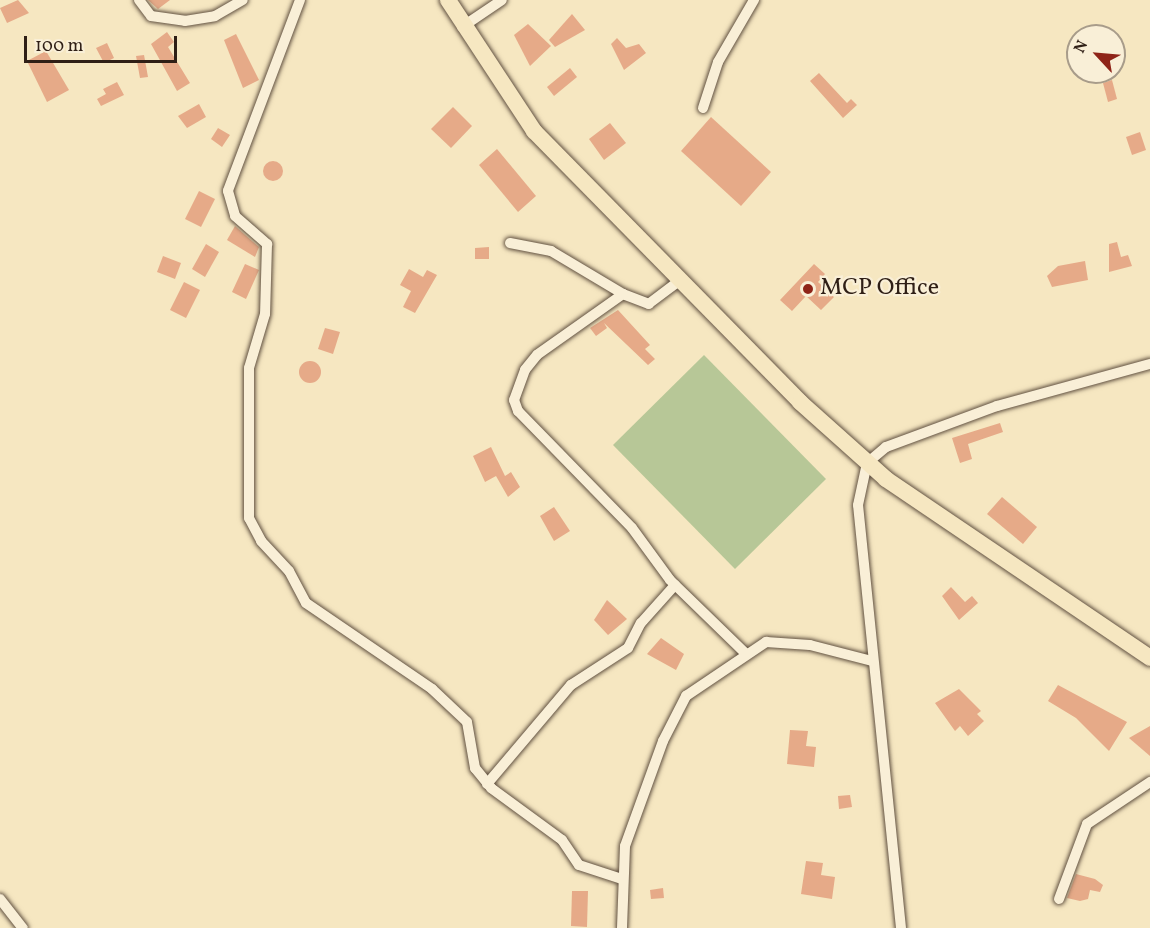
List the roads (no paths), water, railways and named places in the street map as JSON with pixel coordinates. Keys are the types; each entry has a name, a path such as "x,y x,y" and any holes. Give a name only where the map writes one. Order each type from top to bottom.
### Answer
{"main road":[{"path":"448,0 462,27 534,131 679,281 867,463 1053,597 1150,658"}],"street":[{"path":"139,0 151,16 185,21 215,16 243,0"},
{"path":"300,0 228,191 235,216 267,244 265,315 249,368 249,518 261,541 290,571 306,603 432,688 467,722 476,768 487,784 562,840 579,866 622,879"},
{"path":"462,27 502,0"},
{"path":"703,108 718,63 754,0"},
{"path":"510,243 551,251 622,294 648,304 679,281"},
{"path":"622,294 537,355 525,370 514,400 518,411 632,528 675,585 745,652"},
{"path":"901,928 858,506 867,463 886,447 997,406 1150,364"},
{"path":"487,784 570,685 628,648 641,623 675,585"},
{"path":"622,928 625,846 680,704 745,652 780,640 872,661"},
{"path":"1059,899 1087,824 1150,782"},
{"path":"0,899 23,928"}],"place":[{"name":"MCP Office","path":"808,289"}]}
